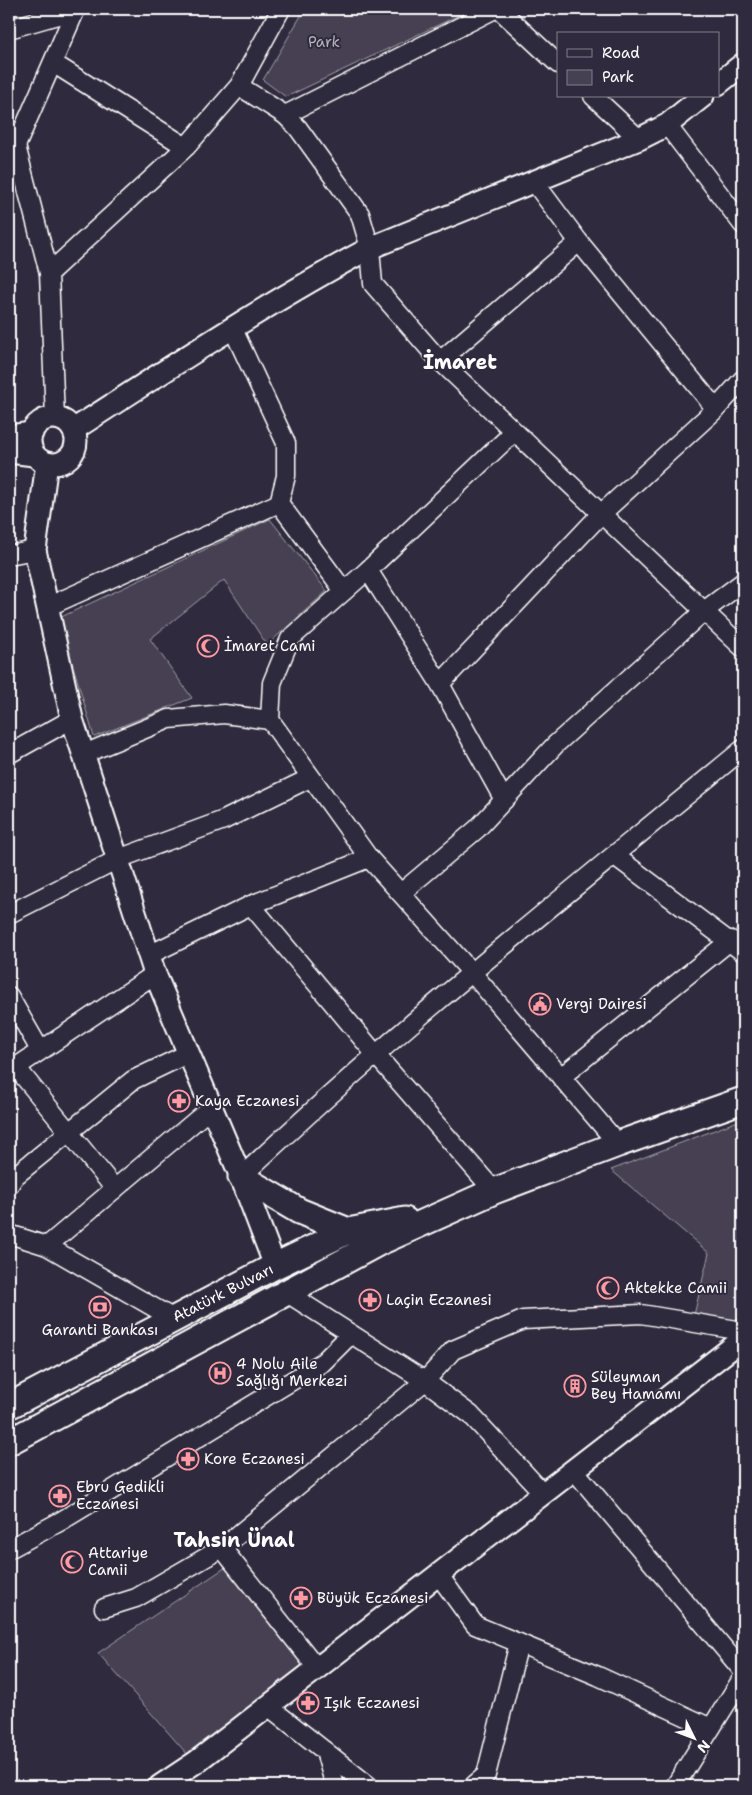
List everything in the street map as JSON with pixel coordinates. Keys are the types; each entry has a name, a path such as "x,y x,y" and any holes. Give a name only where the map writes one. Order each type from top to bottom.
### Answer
{"main road":[{"path":"449,1212 494,1191 618,1144 743,1100"},
{"path":"241,1177 299,1211 380,1242"},
{"name":"Atatürk Bulvarı","path":"9,1406 275,1266 348,1231 449,1212"},
{"name":"Atatürk Bulvarı","path":"9,1442 380,1242 449,1212"},
{"path":"275,1266 287,1293"}],"street":[{"path":"9,29 75,9"},
{"path":"12,148 53,63 75,9"},
{"path":"49,273 186,147 239,86 281,9"},
{"path":"285,115 495,9"},
{"path":"499,9 557,63"},
{"path":"53,63 186,147"},
{"path":"720,82 743,64"},
{"path":"239,86 285,115 298,128 360,214 370,248 373,284 440,361 600,515 743,648"},
{"path":"595,98 639,139"},
{"path":"73,430 232,327 370,248 535,183 639,139 667,125 701,98"},
{"path":"667,125 743,225"},
{"path":"9,130 12,148 49,273 55,418"},
{"path":"535,183 579,242 716,409"},
{"path":"440,361 579,242"},
{"path":"232,327 286,442 286,476 279,503"},
{"path":"440,684 600,515 716,409 743,379"},
{"path":"9,452 41,459 55,464 69,458 76,444 73,430 62,420 55,418 41,422 32,433 30,440 41,459 35,550 72,719 152,964 241,1177 275,1266"},
{"path":"514,432 368,570 290,639 272,683 270,720 369,858 473,974 618,1144"},
{"path":"9,436 32,433"},
{"path":"279,503 344,591"},
{"path":"47,607 279,503"},
{"path":"9,554 35,550"},
{"path":"368,570 440,684 504,800"},
{"path":"401,893 477,829 556,744 704,611 743,582"},
{"path":"84,754 169,719 224,714 270,720"},
{"path":"9,754 72,719"},
{"path":"241,1177 296,1125 376,1056 743,749"},
{"path":"9,914 118,859 224,820 310,778"},
{"path":"561,1076 737,946 615,856"},
{"path":"115,1189 12,1070 152,964 251,905 369,858"},
{"path":"251,905 376,1056 494,1191"},
{"path":"9,996 40,1050"},
{"path":"9,1185 15,1176 133,1080 189,1053"},
{"path":"47,1246 212,1106"},
{"path":"9,1234 47,1246 174,1319"},
{"path":"287,1293 425,1381 471,1415 543,1493"},
{"path":"104,1608 136,1598 222,1548 425,1381 452,1350 523,1320 642,1314 743,1331"},
{"path":"9,1549 70,1516 323,1362 351,1334"},
{"path":"160,1786 268,1706 743,1339"},
{"path":"574,1470 743,1671"},
{"path":"222,1548 317,1668"},
{"path":"438,1574 475,1625 598,1676 711,1728"},
{"path":"473,1786 486,1775 519,1643"},
{"path":"676,1786 743,1677"},
{"path":"268,1706 369,1786"},
{"path":"325,1751 335,1786"}],"green space":[{"name":"Park","path":"305,9 461,9 457,16 286,97 263,80"},
{"path":"270,519 327,591 267,645 224,580 150,639 192,698 94,737 59,618"},
{"path":"743,1119 743,1324 694,1315 709,1253 611,1170"},
{"path":"226,1567 303,1665 188,1755 98,1653"}],"place":[{"name":"İmaret Cami","path":"208,646"},
{"name":"Vergi Dairesi","path":"540,1004"},
{"name":"Kaya Eczanesi","path":"179,1101"},
{"name":"Aktekke Camii","path":"608,1288"},
{"name":"Laçin Eczanesi","path":"370,1300"},
{"name":"Garanti Bankası","path":"100,1307"},
{"name":"4 Nolu Aile Sağlığı Merkezi","path":"220,1373"},
{"name":"Süleyman Bey Hamamı","path":"575,1386"},
{"name":"Kore Eczanesi","path":"188,1459"},
{"name":"Ebru Gedikli Eczanesi","path":"60,1496"},
{"name":"Attariye Camii","path":"72,1562"},
{"name":"Büyük Eczanesi","path":"301,1598"},
{"name":"Işık Eczanesi","path":"308,1703"}],"district":[{"name":"İmaret","path":"460,362"},
{"name":"Tahsin Ünal","path":"234,1540"}]}
